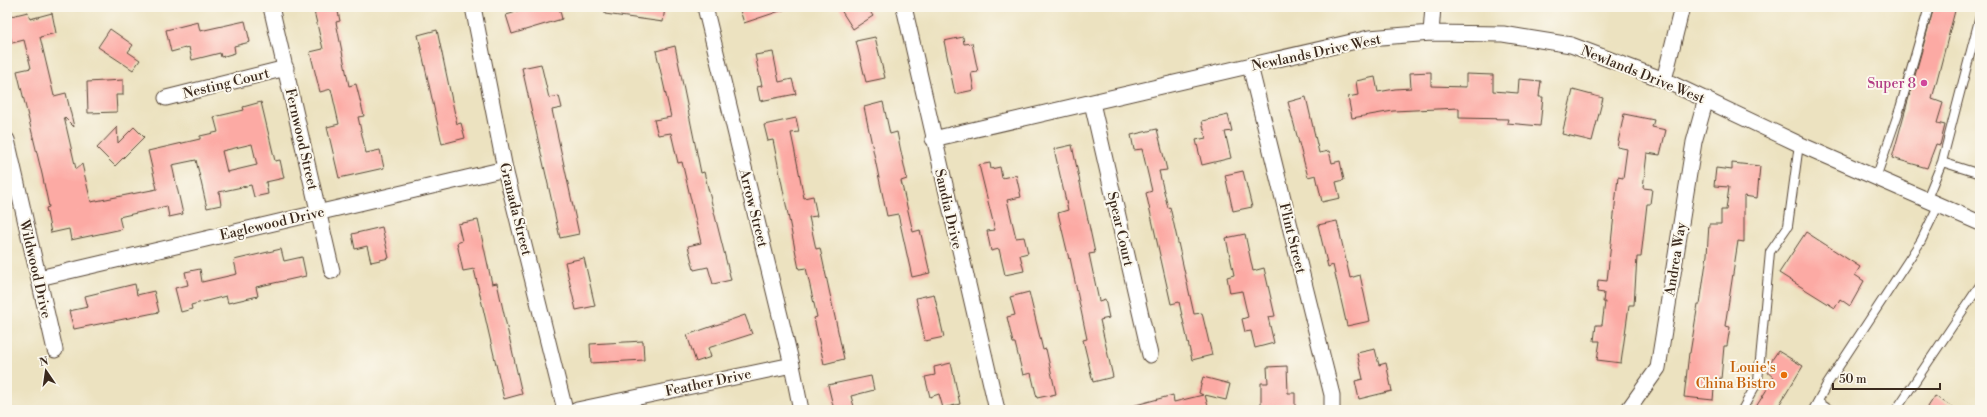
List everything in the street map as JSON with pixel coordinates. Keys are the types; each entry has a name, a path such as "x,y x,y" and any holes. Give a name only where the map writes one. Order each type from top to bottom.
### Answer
{"street":[{"name":"Fernwood Street","path":"271,7 332,271"},
{"name":"Granada Street","path":"473,7 505,169 565,410"},
{"name":"Arrow Street","path":"705,7 792,365 801,410"},
{"name":"Sandia Drive","path":"904,7 933,139 997,410"},
{"path":"1431,33 1433,7"},
{"path":"1664,80 1682,7"},
{"name":"Newlands Drive West","path":"933,139 1369,38 1431,33 1503,34 1571,45 1664,80 1799,144 1980,224"},
{"name":"Flint Street","path":"1250,66 1332,395 1332,410"},
{"name":"Nesting Court","path":"166,98 286,68"},
{"name":"Andrea Way","path":"1628,410 1658,368 1694,142 1706,99"},
{"name":"Spear Court","path":"1092,103 1150,355"},
{"name":"Wildwood Drive","path":"7,140 55,350"},
{"name":"Eaglewood Drive","path":"39,278 505,169"},
{"name":"Feather Drive","path":"577,410 792,365"}],"lane":[{"path":"1876,178 1900,108 1929,7"},
{"path":"1812,410 1826,386 1921,242 1980,16"},
{"path":"1742,410 1758,381 1770,252 1788,226 1799,144"},
{"path":"1942,162 1980,174"},
{"path":"1896,410 1980,285"},
{"path":"1818,402 1830,410"}],"building":[{"path":"313,7 337,7 340,21 336,22 349,86 356,84 364,116 358,117 366,153 380,150 384,168 339,178 327,127 339,124 331,89 320,92 310,52 323,49"},
{"path":"535,7 559,7 562,19 512,34 506,15"},
{"path":"605,7 665,7 663,22 605,14"},
{"path":"739,7 786,7 786,9 744,23"},
{"path":"839,7 867,7 873,16 853,29"},
{"name":"Super 8","path":"1934,7 1956,7 1932,99 1943,103 1937,123 1945,125 1940,145 1936,144 1927,168 1892,158"},
{"path":"28,12 30,19 52,13 56,33 40,37 54,96 66,93 74,127 64,117 76,169 82,164 91,202 157,189 148,151 200,139 200,136 218,132 214,117 244,110 243,107 261,102 275,161 280,160 284,178 266,182 268,194 254,197 251,185 219,192 221,205 207,208 196,160 172,165 183,214 169,217 167,206 119,217 122,229 71,240 69,229 51,233 46,208 49,207 17,71 31,68 24,40 12,43 7,24 7,17","holes":["252,144 257,165 227,172 222,151"]},
{"path":"245,21 250,42 234,46 235,53 221,57 220,53 192,60 189,47 171,52 166,30 198,22 200,31"},
{"path":"110,29 133,45 128,52 140,60 133,70 98,47"},
{"path":"437,30 457,124 461,123 465,138 442,144 418,35"},
{"path":"875,37 885,78 866,82 856,41"},
{"path":"963,37 964,44 972,43 978,72 971,73 974,90 955,94 944,41"},
{"path":"675,46 701,173 704,172 731,280 713,284 708,267 694,270 688,246 701,243 682,162 678,163 671,133 658,135 654,120 671,117 656,51"},
{"path":"773,52 779,82 792,79 796,94 760,101 757,87 762,86 755,55"},
{"path":"541,64 549,98 559,96 562,108 552,110 579,234 560,238 522,68"},
{"path":"1431,72 1431,86 1466,87 1466,74 1493,75 1493,91 1518,93 1519,79 1541,81 1539,97 1543,97 1540,126 1507,123 1508,119 1459,118 1459,108 1393,111 1352,118 1348,97 1358,95 1356,81 1375,77 1378,92 1411,88 1410,73"},
{"path":"123,80 123,95 116,95 117,112 88,113 87,82"},
{"path":"1573,90 1603,98 1592,141 1562,134"},
{"path":"1306,97 1319,153 1329,151 1332,163 1340,161 1344,180 1336,182 1340,198 1322,202 1316,175 1308,177 1288,102"},
{"path":"883,102 890,134 897,132 907,179 901,181 913,232 920,230 930,273 912,277 898,214 887,216 864,107"},
{"path":"1624,114 1654,120 1652,127 1666,130 1660,155 1647,153 1643,188 1652,189 1650,204 1647,204 1641,257 1637,257 1634,305 1629,305 1621,363 1597,360 1600,341 1594,341 1596,325 1602,325 1605,302 1603,302 1604,293 1597,292 1598,280 1607,281 1618,177 1623,178 1627,149 1617,147"},
{"path":"1228,115 1232,131 1225,132 1231,158 1202,165 1196,140 1206,138 1202,121"},
{"path":"796,118 799,132 791,133 804,198 813,196 817,216 809,217 816,249 820,248 844,359 824,364 814,318 817,317 806,268 799,269 773,140 768,141 764,125"},
{"path":"117,127 118,143 134,127 144,137 115,166 97,148"},
{"path":"1157,129 1167,170 1159,171 1168,208 1170,207 1194,314 1202,313 1212,355 1192,360 1179,302 1171,304 1146,193 1152,191 1142,149 1134,150 1131,135"},
{"path":"1072,145 1095,253 1089,254 1099,301 1105,299 1109,318 1100,320 1113,377 1093,382 1083,340 1087,339 1070,258 1069,259 1058,213 1068,210 1054,149"},
{"path":"990,163 991,169 1000,167 1002,178 1016,175 1021,197 1007,200 1016,238 1024,237 1028,253 1020,255 1024,271 1005,275 999,249 991,251 987,231 995,230 979,165"},
{"path":"1732,163 1760,166 1757,198 1744,196 1744,242 1738,241 1725,326 1730,327 1727,346 1724,346 1721,379 1715,378 1713,400 1684,397 1689,353 1698,304 1700,304 1707,255 1709,224 1721,224 1721,210 1726,210 1729,187 1714,186 1716,168 1732,170"},
{"path":"1243,171 1252,207 1233,211 1225,175"},
{"path":"478,220 492,284 497,283 522,394 504,399 474,269 463,271 457,243 462,241 458,224"},
{"path":"1337,221 1350,278 1360,275 1370,321 1347,326 1333,265 1328,267 1318,225"},
{"path":"382,227 389,258 371,262 367,246 355,249 352,234"},
{"path":"1806,232 1860,267 1855,275 1864,281 1850,306 1840,299 1835,308 1779,273"},
{"path":"1245,234 1253,271 1264,268 1275,316 1268,317 1274,343 1255,348 1251,331 1245,332 1242,319 1248,317 1242,291 1230,293 1227,277 1234,275 1226,238"},
{"path":"281,249 284,261 302,257 306,276 256,287 258,296 228,303 226,296 191,305 192,309 181,312 175,288 188,285 185,272 200,269 202,282 237,274 234,260"},
{"path":"584,258 595,306 576,310 565,262"},
{"path":"135,284 137,295 154,291 159,312 74,329 69,311 88,307 85,296"},
{"path":"1029,292 1043,350 1046,349 1056,394 1037,398 1031,373 1023,375 1007,317 1015,315 1010,297"},
{"path":"934,294 944,337 925,341 916,298"},
{"path":"745,315 752,334 708,348 711,357 696,362 687,335"},
{"path":"643,341 644,360 591,363 590,344"},
{"path":"1375,349 1379,365 1386,363 1392,391 1359,399 1355,381 1363,379 1357,353"},
{"name":"Louie's China Bistro","path":"1778,351 1803,366 1776,410 1754,410 1774,378 1765,370"},
{"path":"951,363 960,404 943,408 939,394 930,397 925,377 935,375 934,367"},
{"path":"1287,366 1288,393 1295,393 1295,410 1261,410 1261,383 1268,383 1267,367"},
{"path":"871,376 874,390 851,396 855,410 834,410 828,385"},
{"path":"1203,377 1230,384 1226,400 1205,395 1209,410 1132,410 1132,406 1173,395 1174,402 1203,395 1199,393"},
{"path":"1935,396 1957,410 1926,410"}],"place":[{"name":"Super 8","path":"1924,83"},
{"name":"Louie's China Bistro","path":"1784,375"}]}
